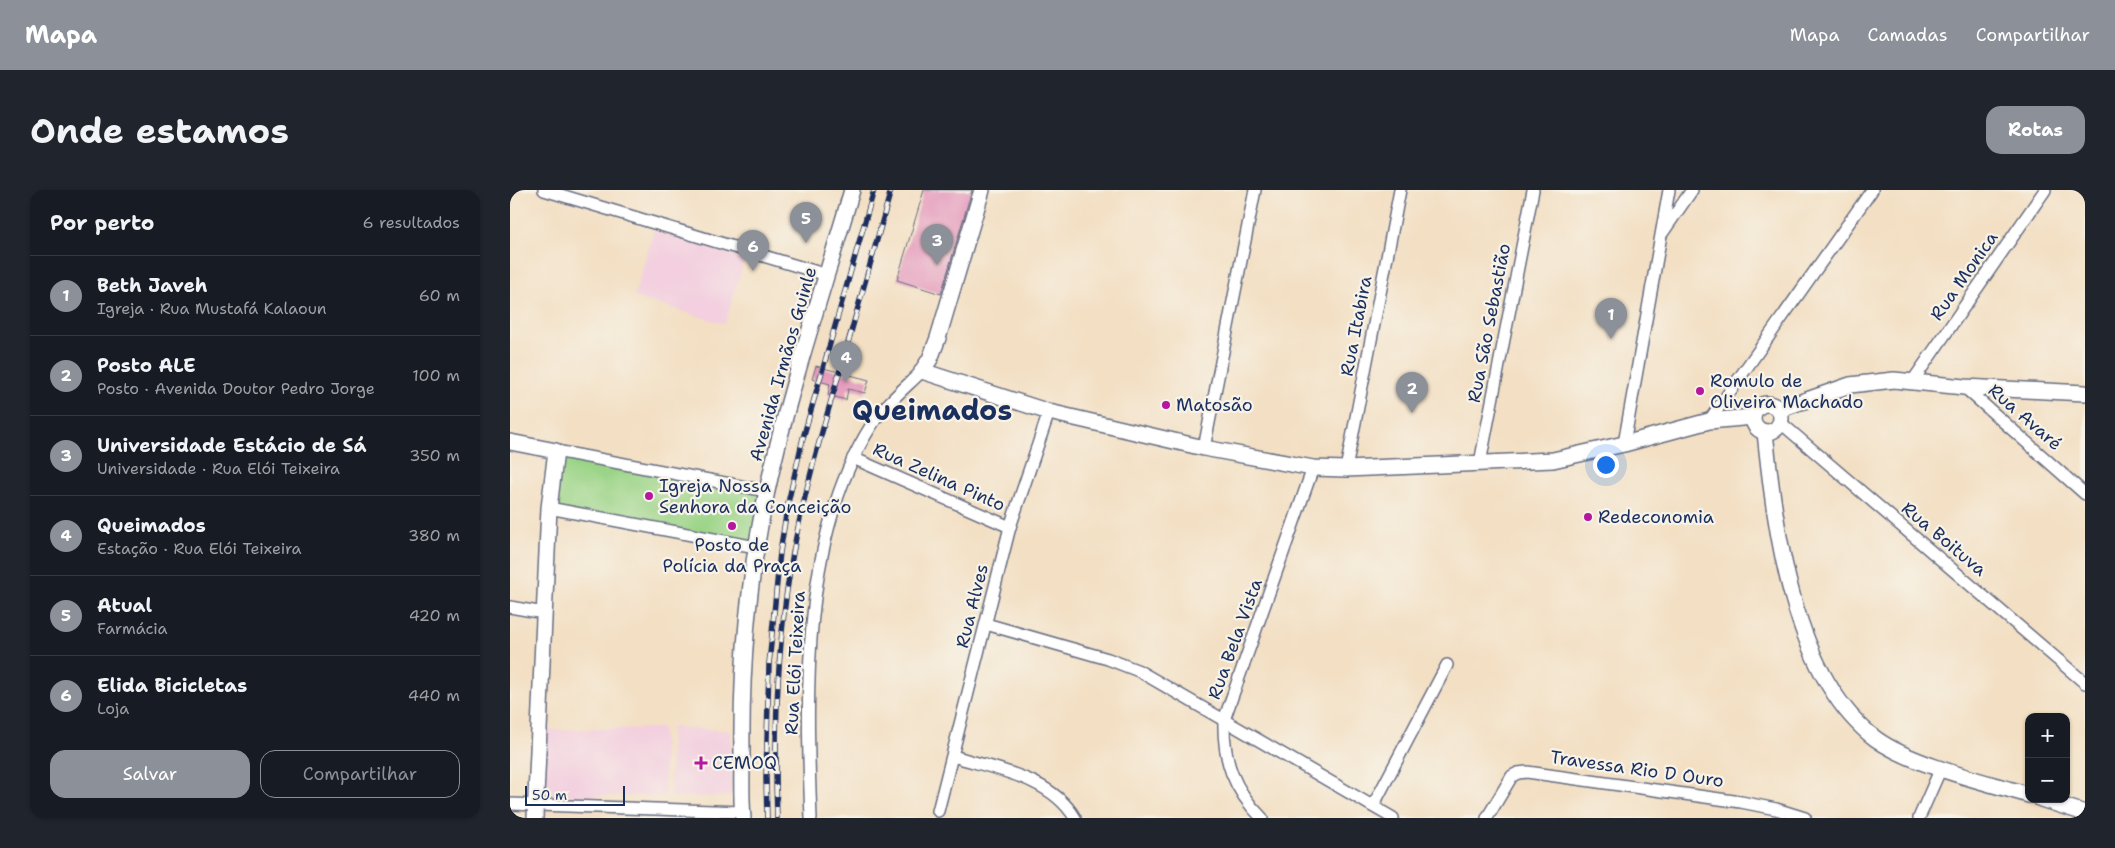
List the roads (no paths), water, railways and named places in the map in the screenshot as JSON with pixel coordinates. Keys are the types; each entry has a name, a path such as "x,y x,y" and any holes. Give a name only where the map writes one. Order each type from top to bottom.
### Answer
{"main road":[{"name":"Avenida Irmãos Guinle","path":"743,815 742,712 756,547 767,491 792,389 852,190"},
{"name":"Rua Elói Teixeira","path":"922,370 930,358 941,329 982,190"},
{"path":"922,370 1049,412 1204,448 1313,468 1346,469 1553,460 1624,444 1709,421 1753,417"},
{"path":"1779,416 1850,385 1894,380 1964,387 2083,390"},
{"path":"1769,404 1779,416 1775,430 1766,432 1756,427 1753,417 1755,412 1763,405 1769,404"},
{"path":"1766,432 1775,515 1790,582 1814,654 1832,691 1855,720 1877,739 1898,752 1941,768 2025,794"},
{"path":"510,442 556,451 549,508 535,812"},
{"path":"2054,803 2085,813"}],"street":[{"path":"544,190 827,274"},
{"path":"1204,448 1255,190"},
{"name":"Rua Itabira","path":"1346,469 1400,190"},
{"name":"Rua São Sebastião","path":"1480,463 1533,190"},
{"path":"1624,444 1668,190"},
{"path":"1660,236 1692,190"},
{"path":"1709,421 1872,190"},
{"name":"Rua Monica","path":"1912,382 2045,190"},
{"name":"Rua Elói Teixeira","path":"811,818 809,759 810,680 817,587 827,531 853,458 872,425 922,370"},
{"name":"Rua Avaré","path":"1964,387 2085,494"},
{"name":"Rua Alves","path":"938,811 1010,527 1049,412"},
{"name":"Rua Boituva","path":"1779,416 2085,683"},
{"path":"556,451 767,491"},
{"name":"Rua Zelina Pinto","path":"853,458 1010,527"},
{"name":"Rua Bela Vista","path":"1262,818 1252,808 1231,774 1226,757 1224,720 1313,468"},
{"path":"549,508 756,547"},
{"path":"510,607 544,614"},
{"path":"986,624 1124,665 1155,679 1393,818"},
{"path":"1373,806 1447,665"},
{"path":"953,756 1043,787 1066,806 1075,818"},
{"path":"1919,818 1941,768"},
{"name":"Travessa Rio D Ouro","path":"1487,818 1512,776 1527,772 1742,802 1776,809 1805,818"},
{"path":"510,804 535,812 743,815"}],"railway":[{"path":"767,818 766,778 769,664 780,552 788,503 803,438 874,190"},
{"path":"777,818 776,724 779,662 790,570 814,462 891,190"}],"place":[{"name":"Atual","path":"806,243"},
{"name":"Universidade Estácio de Sá","path":"937,265"},
{"name":"Elida Bicicletas","path":"753,271"},
{"name":"Beth Javeh","path":"1611,339"},
{"name":"Queimados","path":"846,382"},
{"name":"Romulo de Oliveira Machado","path":"1700,391"},
{"name":"Matosão","path":"1166,405"},
{"name":"Posto ALE","path":"1412,413"},
{"name":"Igreja Nossa Senhora da Conceição","path":"649,496"},
{"name":"Redeconomia","path":"1588,517"},
{"name":"Posto de Polícia da Praça","path":"732,526"},
{"name":"CEMOQ","path":"701,763"}],"district":[{"name":"Queimados","path":"932,410"}]}
